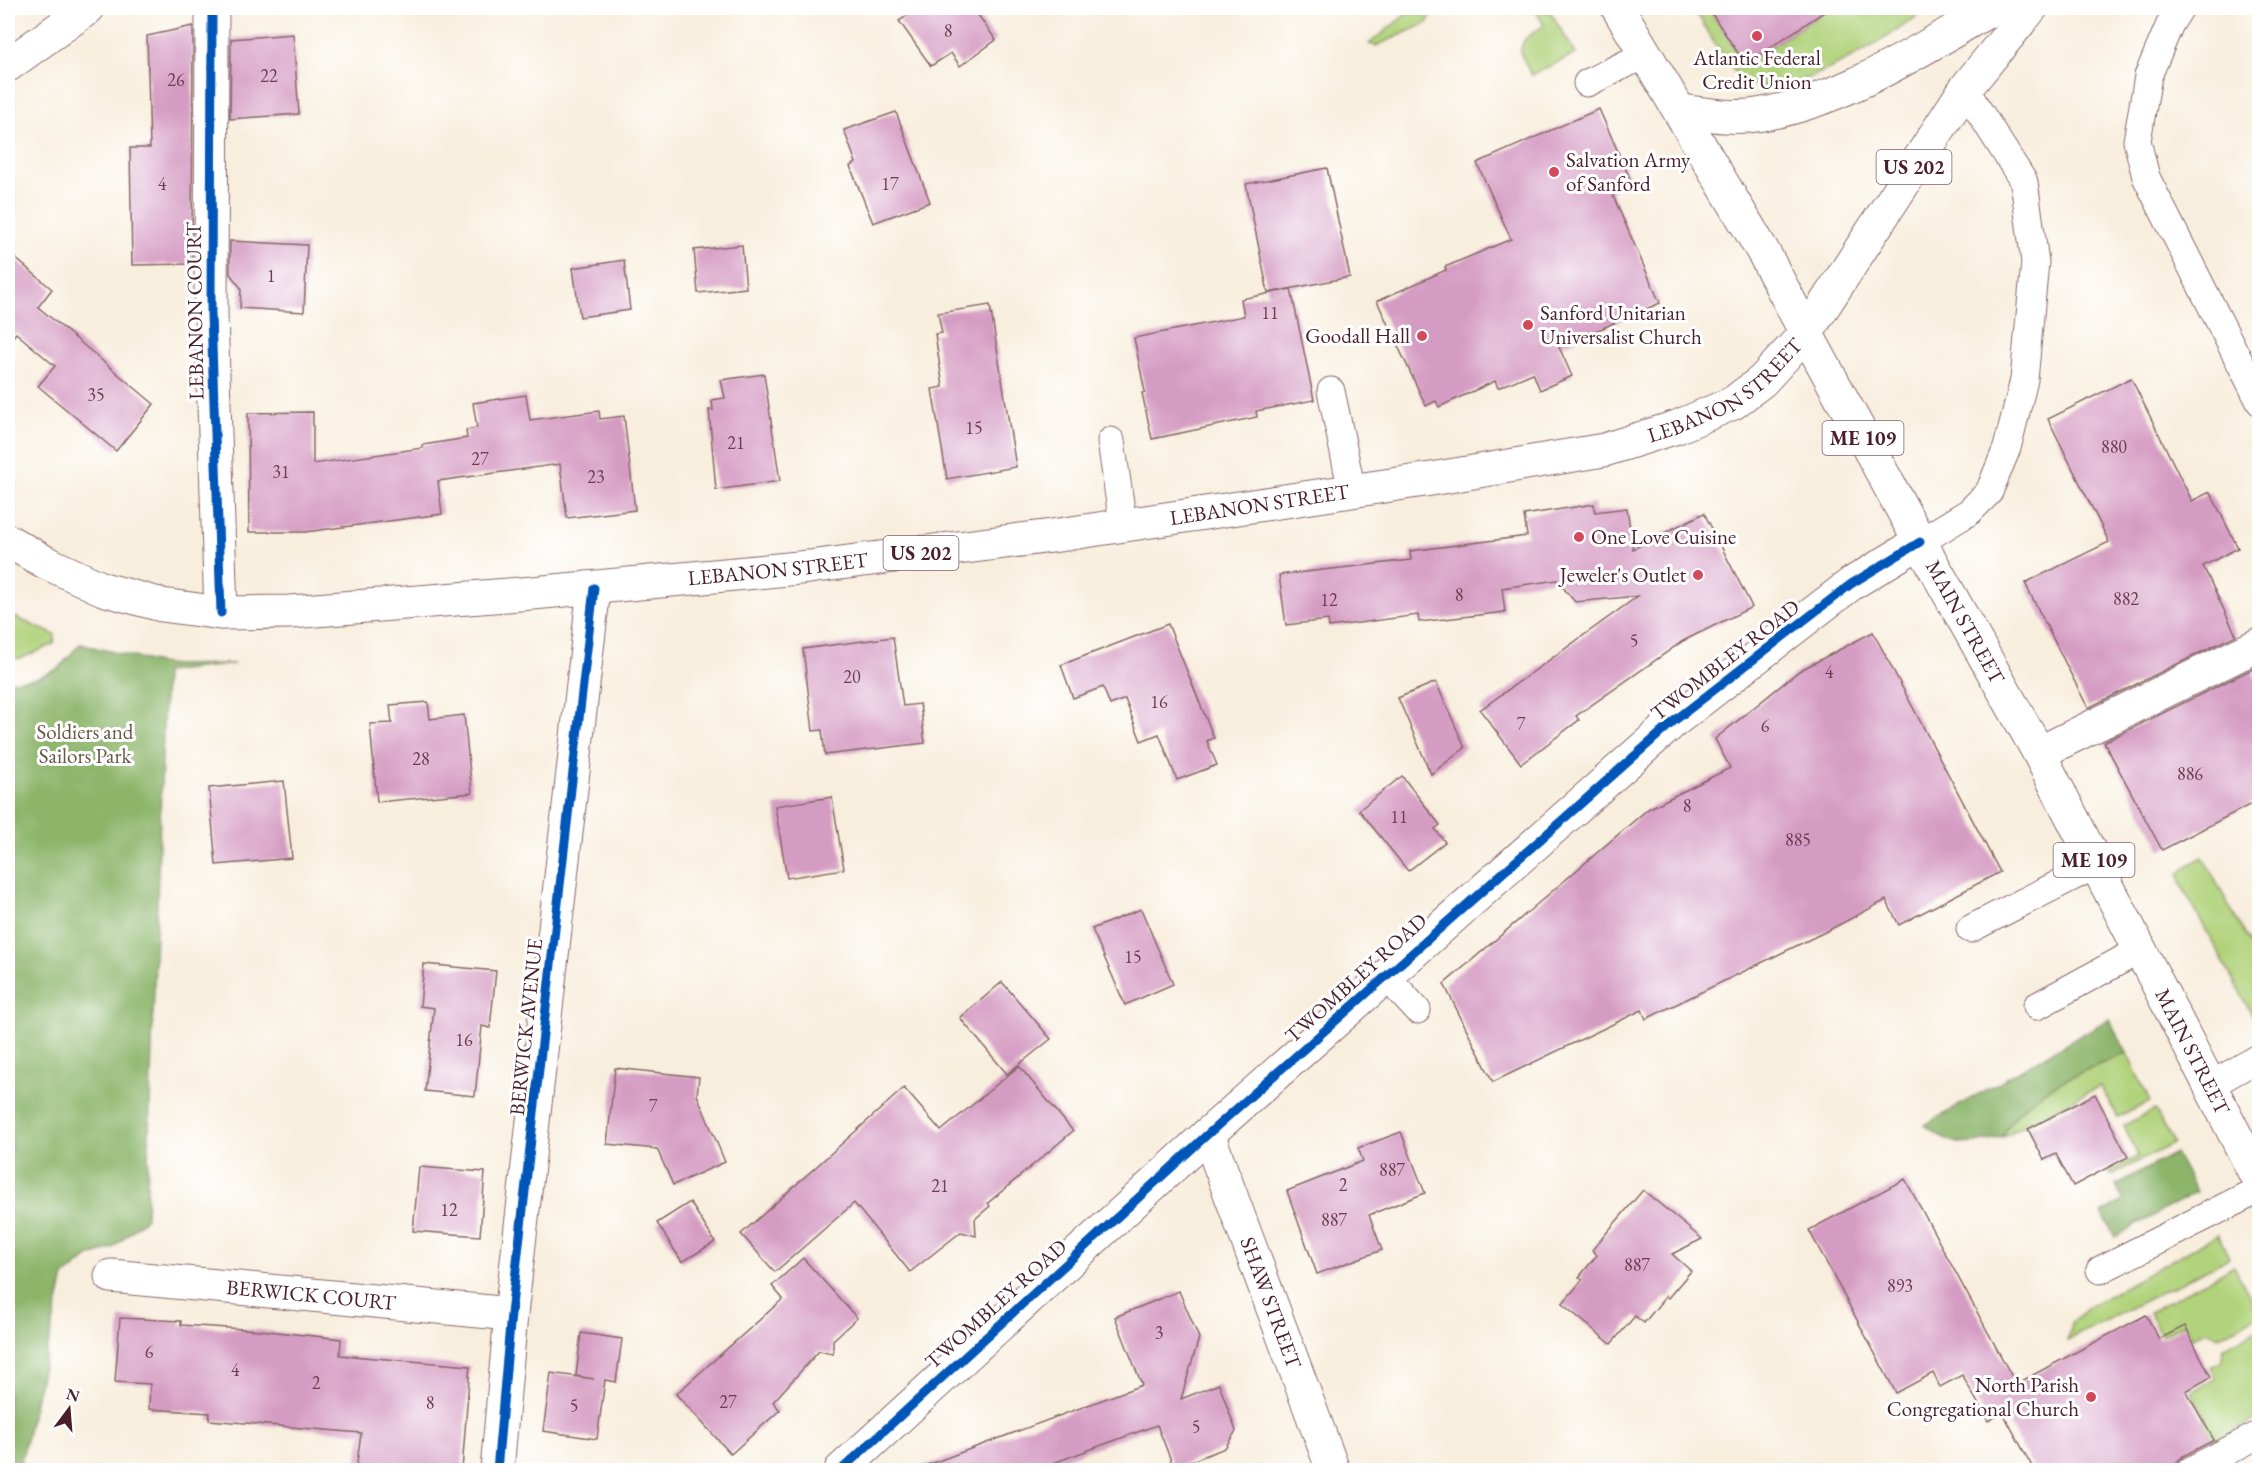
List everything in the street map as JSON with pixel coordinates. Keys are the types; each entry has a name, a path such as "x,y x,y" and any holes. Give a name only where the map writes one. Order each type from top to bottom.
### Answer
{"main road":[{"path":"8,65 88,8"},
{"name":"LEBANON COURT","path":"212,8 213,132 203,307 221,613"},
{"name":"MAIN STREET","path":"1618,8 1765,255 1920,542 2039,753 2259,1184"},
{"path":"1680,111 1719,116 1756,115 1811,102 1876,74 1993,8"},
{"name":"US 202","path":"1806,333 1965,89 2031,8"},
{"name":"LEBANON STREET","path":"8,541 45,562 103,589 162,606 221,613 290,612 594,588 809,567 1123,525 1604,450 1677,427 1733,403 1755,387 1806,333"},
{"name":"TWOMBLEY ROAD","path":"841,1470 1208,1134 1674,721 1851,584 1920,542"},
{"name":"BERWICK AVENUE","path":"497,1470 511,1314 594,588"},
{"path":"2039,753 2259,645"},
{"name":"SHAW STREET","path":"1208,1134 1333,1470"},
{"name":"BERWICK COURT","path":"111,1276 511,1314"}],"lane":[{"path":"2180,8 2170,24 2148,76 2137,141 2146,177 2259,402"},
{"path":"1587,83 1646,54"},
{"path":"1920,542 1969,512 1989,492 2007,448 2024,380 2035,262 2024,182 1965,89"},
{"path":"1331,391 1352,491"},
{"path":"1111,441 1123,525"},
{"path":"1970,928 2096,865"},
{"path":"2037,1006 2140,950"},
{"path":"1386,976 1417,1010"},
{"path":"2209,1086 2259,1057"},
{"path":"2100,1270 2259,1189"},
{"path":"2191,1470 2259,1434"}],"green space":[{"path":"1414,8 1428,8 1431,15 1427,23 1376,46 1369,44"},
{"path":"1534,8 1548,8 1576,54 1531,75 1520,52 1524,40 1544,25"},
{"path":"1694,8 1708,8 1745,64 1830,8 1879,10 1928,8 1866,50 1838,65 1784,85 1761,86 1743,80 1736,74 1723,57"},
{"path":"8,614 55,635 54,644 22,658 8,660"},
{"name":"Soldiers and Sailors Park","path":"80,644 158,663 234,664 165,672 146,1218 113,1248 88,1257 64,1277 19,1470 8,1470 10,969 8,682 36,678 58,669"},
{"path":"2203,857 2259,962 2259,1020 2256,1022 2182,886 2179,874 2190,864"},
{"path":"8,924 10,969 8,1032"},
{"path":"2109,1019 2127,1053 2074,1076 2039,1095 2011,1121 2002,1137 1970,1143 1953,1142 1925,1125"},
{"path":"8,1032 10,1144 8,1229"},
{"path":"2127,1053 2150,1102 2118,1117 2100,1086 2002,1137 2011,1121 2039,1095 2074,1076"},
{"path":"2155,1110 2173,1144 2111,1175 2109,1171 2138,1156 2124,1125"},
{"path":"2175,1153 2196,1192 2115,1237 2102,1213 2124,1201 2116,1185"},
{"path":"2218,1234 2229,1258 2067,1340 2071,1323 2088,1307"},
{"path":"2234,1266 2259,1315 2218,1337 2206,1330 2193,1337 2185,1323 2161,1335 2149,1312"},
{"path":"2259,1329 2259,1418 2180,1458 2169,1440 2206,1419 2191,1392 2215,1379 2210,1367 2222,1361 2223,1348"}],"building":[{"path":"919,8 973,8 996,40 960,66 951,53 931,66 899,21"},
{"name":"Atlantic Federal Credit Union","path":"1708,8 1830,8 1745,64"},
{"path":"193,26 192,264 132,265 130,148 150,148 147,36"},
{"path":"293,34 299,114 230,119 231,39"},
{"path":"1599,109 1631,181 1611,191 1660,303 1559,347 1572,376 1540,390 1533,373 1498,388 1495,381 1439,407 1436,401 1426,406 1377,301 1446,270 1445,267 1511,239 1477,163"},
{"path":"896,112 930,202 873,223 850,166 856,163 844,130"},
{"path":"1327,168 1350,277 1268,293 1246,184"},
{"path":"230,241 307,245 304,312 240,308 241,288 230,274"},
{"path":"742,245 746,288 698,293 694,250"},
{"path":"8,252 52,289 38,307 154,404 116,451 38,386 55,366 16,333 8,343"},
{"path":"624,260 630,310 580,317 573,268"},
{"path":"1291,289 1314,400 1256,411 1257,417 1152,439 1134,338 1244,316 1241,299"},
{"path":"990,305 1016,467 947,479 932,389 943,387 935,334 942,333 938,313"},
{"path":"764,374 780,481 716,490 709,410 713,410 712,400 725,398 721,380"},
{"path":"2131,378 2192,501 2210,492 2238,548 2203,566 2236,635 2088,708 2025,583 2109,542 2048,419"},
{"path":"526,395 530,420 599,411 600,419 624,416 635,510 567,518 560,464 438,481 442,514 305,532 249,532 248,413 313,412 313,464 423,448 422,445 467,438 466,430 477,428 473,403"},
{"path":"1594,504 1595,512 1627,508 1633,549 1704,513 1752,607 1683,641 1576,716 1579,720 1521,764 1480,710 1638,596 1575,602 1557,580 1502,588 1505,612 1419,622 1418,615 1329,627 1328,620 1286,625 1279,575 1411,560 1410,551 1527,536 1524,515"},
{"path":"1168,624 1214,738 1207,741 1217,765 1177,780 1159,734 1141,741 1125,699 1110,705 1103,687 1073,698 1061,665"},
{"path":"1873,632 2000,872 1899,925 1886,900 1646,1019 1642,1010 1493,1082 1444,984 1648,809 1730,768 1715,739 1799,671"},
{"path":"893,637 903,706 920,704 925,743 825,755 822,730 813,731 803,649"},
{"path":"2252,669 2259,684 2259,800 2162,850 2104,742"},
{"path":"1436,682 1465,748 1431,774 1398,698"},
{"path":"428,702 430,719 464,715 472,793 377,802 370,724 392,723 390,705"},
{"path":"1402,776 1440,825 1435,829 1445,842 1408,871 1359,810"},
{"path":"284,781 292,858 216,865 209,788"},
{"path":"832,797 844,869 787,878 775,806"},
{"path":"1141,909 1173,984 1125,1005 1092,929"},
{"path":"424,964 496,971 490,1028 482,1026 475,1096 425,1091 434,1008 420,1006"},
{"path":"1002,982 1051,1039 1007,1074 960,1018"},
{"path":"1019,1066 1073,1131 988,1203 990,1206 975,1219 976,1236 961,1232 910,1272 854,1203 775,1272 741,1234 904,1088 941,1131"},
{"path":"615,1068 699,1077 697,1095 725,1162 673,1185 657,1149 607,1144"},
{"path":"2095,1094 2128,1157 2073,1186 2056,1154 2044,1160 2028,1129"},
{"path":"1401,1132 1425,1193 1369,1215 1382,1250 1317,1274 1287,1191 1363,1161 1358,1148"},
{"path":"419,1167 485,1172 480,1236 413,1231"},
{"path":"1905,1179 2016,1384 2146,1315 2159,1339 2185,1326 2211,1377 2186,1391 2214,1440 2183,1456 2177,1462 2175,1470 2034,1470 2003,1413 1988,1421 1962,1375 1940,1387 1933,1373 1896,1393 1809,1230"},
{"path":"1643,1190 1702,1239 1672,1254 1691,1271 1668,1298 1666,1296 1644,1323 1635,1316 1611,1344 1562,1304 1583,1279 1579,1277 1597,1255 1592,1250"},
{"path":"690,1202 715,1242 682,1262 657,1223"},
{"path":"803,1258 857,1318 833,1340 833,1354 819,1351 773,1402 780,1410 731,1454 676,1394 783,1299 772,1286"},
{"path":"1179,1291 1199,1338 1181,1399 1219,1384 1236,1431 1225,1448 1174,1468 1157,1425 1034,1470 923,1470 922,1467 1142,1385 1115,1317"},
{"path":"120,1318 181,1321 181,1325 259,1330 341,1339 340,1355 470,1366 462,1470 356,1470 361,1433 209,1420 210,1413 149,1409 150,1384 115,1382"},
{"path":"581,1333 622,1339 616,1382 605,1380 597,1439 543,1431 551,1373 594,1379 576,1376"}],"cycle path":[{"path":"212,8 211,314 221,613"},
{"path":"841,1470 1208,1134 1674,721 1851,584 1920,542"},
{"path":"497,1470 511,1314 594,588"}],"place":[{"name":"Atlantic Federal Credit Union","path":"1757,36"},
{"name":"Salvation Army of Sanford","path":"1554,172"},
{"name":"Sanford Unitarian Universalist Church","path":"1528,325"},
{"name":"Goodall Hall","path":"1422,336"},
{"name":"One Love Cuisine","path":"1579,537"},
{"name":"Jeweler's Outlet","path":"1698,575"},
{"name":"North Parish Congregational Church","path":"2091,1397"}]}
